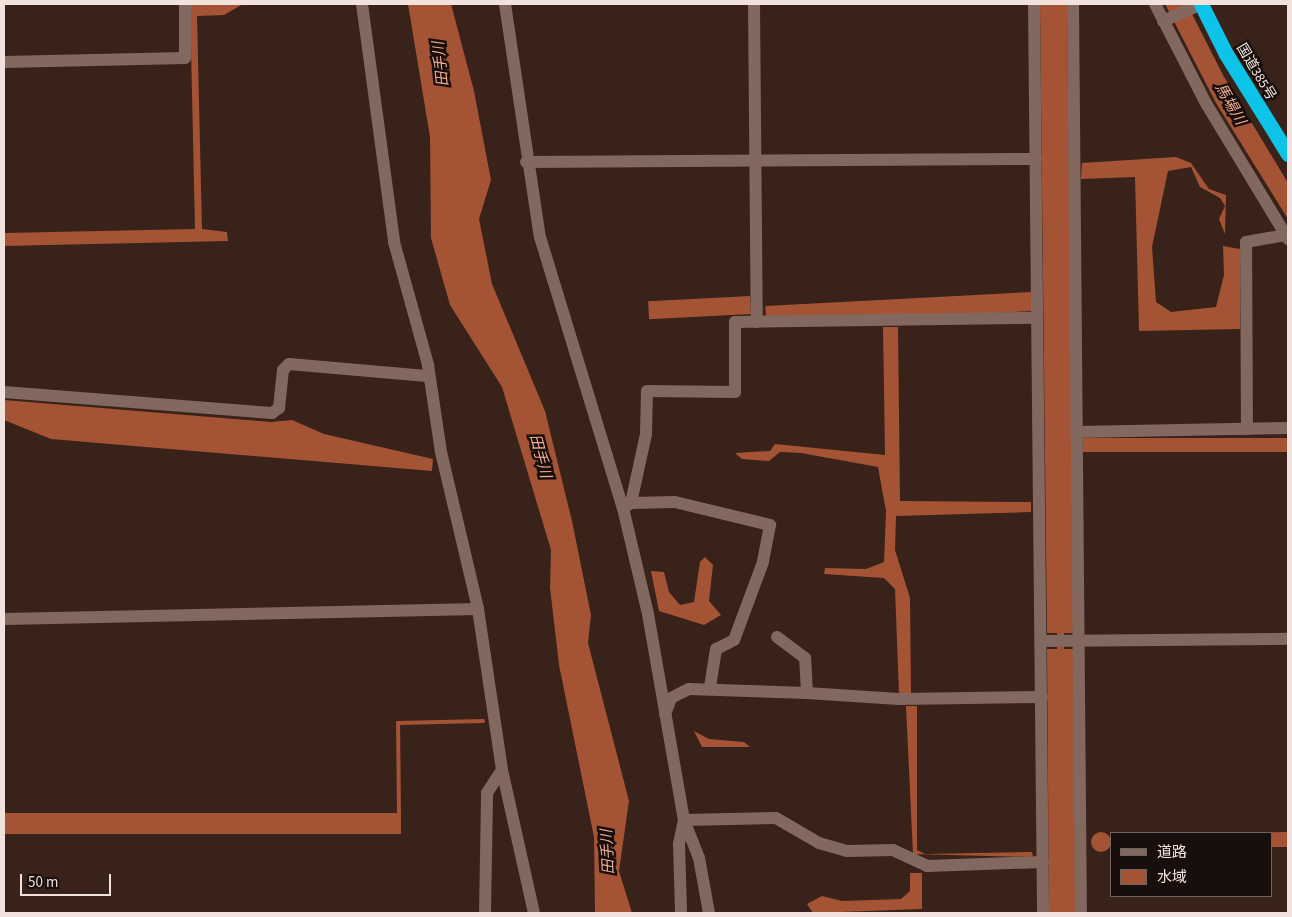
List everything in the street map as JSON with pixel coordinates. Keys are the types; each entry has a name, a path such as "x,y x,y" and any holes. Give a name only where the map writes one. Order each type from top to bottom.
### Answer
{"highway":[{"name":"国道385号","path":"1199,5 1226,54 1288,154"}],"street":[{"path":"4,62 185,58 185,4"},
{"path":"362,4 394,242 428,365 426,376 478,609 502,770 519,860 534,913"},
{"path":"504,4 526,162 556,296 627,506 684,820 699,858 709,913"},
{"path":"754,4 757,322"},
{"path":"1034,4 1037,318 1048,641 1042,698 1043,913"},
{"path":"1072,4 1076,432 1073,641 1081,913"},
{"path":"1154,4 1166,20 1287,237 1246,242 1247,429"},
{"path":"1166,20 1199,5"},
{"path":"526,162 1036,158"},
{"path":"627,506 646,434 647,391 735,392 735,322 1037,318"},
{"path":"4,392 272,413 279,408 283,370 289,364 426,376"},
{"path":"1076,432 1288,428"},
{"path":"627,506 675,502 770,525 763,562 734,640 716,649 710,687"},
{"path":"4,619 478,609"},
{"path":"777,637 805,658 807,693"},
{"path":"1048,641 1288,639"},
{"path":"665,716 671,698 689,689 710,687 752,694 807,693 899,699 1042,698"},
{"path":"485,913 486,793 502,770"},
{"path":"684,820 776,818 819,843 847,851 893,850 927,866 1043,862"},
{"path":"681,913 678,844 684,820"}],"water":[{"path":"190,4 243,4 224,15 197,16 202,229 227,232 228,241 4,246 4,233 195,229"},
{"name":"田手川","path":"408,4 451,4 474,91 491,180 479,219 492,284 545,411 572,521 591,615 588,643 629,801 619,871 632,913 595,913 594,837 559,665 550,588 551,550 502,387 450,305 431,238 430,137"},
{"path":"1040,4 1067,4 1074,633 1064,633 1064,649 1074,649 1076,913 1049,913 1047,649 1057,649 1057,633 1047,633"},
{"name":"馬場川","path":"1165,4 1187,4 1223,75 1288,183 1288,219 1216,103"},
{"path":"1176,157 1191,163 1209,189 1226,195 1225,234 1219,219 1225,206 1220,198 1200,187 1191,167 1168,171 1152,247 1156,302 1171,312 1216,307 1224,275 1223,246 1240,249 1240,329 1139,331 1135,177 1081,179 1082,163"},
{"path":"1031,292 1032,311 766,325 765,306"},
{"path":"750,296 751,314 649,319 648,301"},
{"path":"883,327 898,327 900,501 1031,502 1031,512 896,516 895,550 910,598 911,694 899,694 895,589 884,578 824,574 825,568 866,569 884,562 886,511 878,467 801,453 780,452 769,461 742,459 735,453 770,451 775,444 885,455"},
{"path":"4,400 271,422 292,420 324,434 433,459 432,471 51,439 4,420"},
{"path":"1083,438 1288,438 1288,452 1083,452"},
{"path":"705,557 713,565 709,601 721,615 704,625 659,611 651,571 664,572 669,592 680,605 694,602 700,562"},
{"path":"906,706 917,706 917,850 925,854 1032,852 1033,857 913,854"},
{"path":"694,731 709,739 744,742 750,747 702,747"},
{"path":"4,813 401,813 401,834 4,834"},
{"path":"1101,832 1108,835 1110,846 1108,849 1101,852 1094,849 1091,842 1094,835"},
{"path":"1272,832 1288,832 1288,847 1272,847"},
{"path":"910,873 922,873 922,909 813,913 807,904 822,896 842,901 901,899 910,891"}],"waterway":[{"path":"399,814 398,723 483,721"}]}
